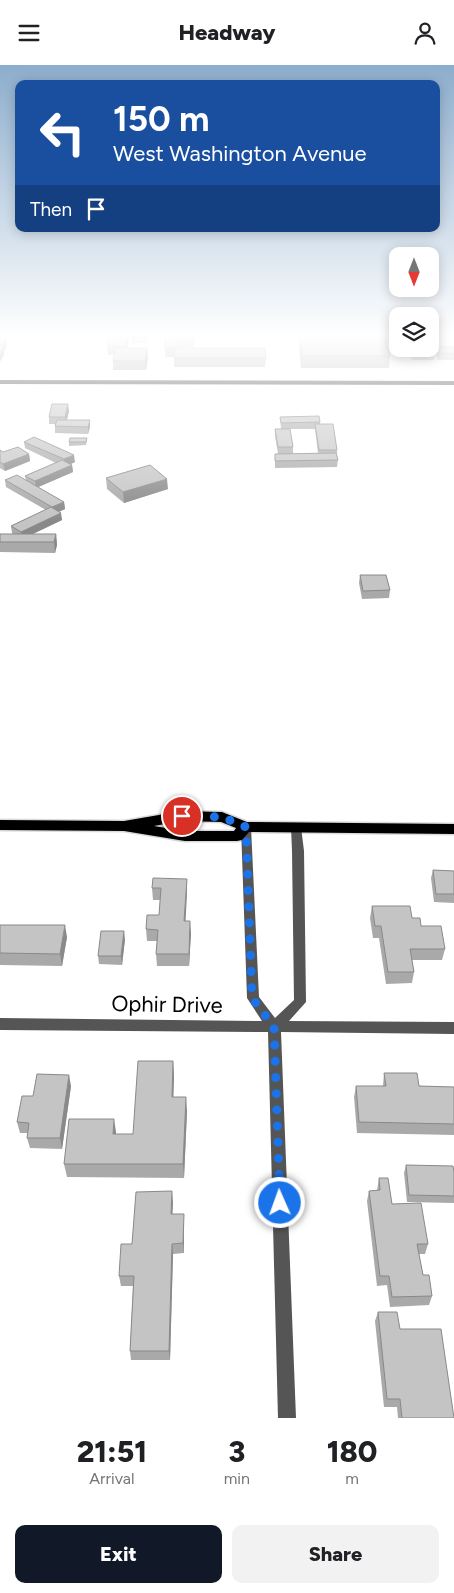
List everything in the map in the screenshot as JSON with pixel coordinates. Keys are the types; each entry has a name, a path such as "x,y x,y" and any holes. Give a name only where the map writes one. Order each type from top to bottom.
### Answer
{"main road":[{"path":"124,826 182,816 222,817 246,827 454,829"},
{"path":"0,825 124,826 185,836 237,836 246,827"}],"street":[{"path":"246,827 252,998 274,1027 287,1418"},
{"path":"274,1027 300,1002 296,827"},
{"name":"Ophir Drive","path":"0,1024 454,1028"}],"building":[{"path":"52,404 68,404 65,417 49,417"},
{"path":"319,416 320,422 281,423 280,417"},
{"path":"57,420 90,420 88,427 55,426"},
{"path":"315,424 333,424 337,450 319,450"},
{"path":"275,429 290,429 293,447 278,447"},
{"path":"34,437 74,455 64,459 24,442"},
{"path":"70,438 87,438 86,442 69,442"},
{"path":"18,447 29,454 3,464 0,462 0,450 3,452"},
{"path":"336,453 338,460 275,461 275,454"},
{"path":"62,460 72,465 35,481 25,476"},
{"path":"150,465 167,479 123,492 106,478"},
{"path":"17,475 64,502 52,507 5,480"},
{"path":"51,507 61,513 21,532 11,526"},
{"path":"0,534 56,534 54,542 0,542"},
{"path":"360,575 386,575 390,590 363,591"},
{"path":"433,870 454,871 454,894 436,894"},
{"path":"153,878 187,879 184,921 190,921 189,954 156,954 158,930 146,929 147,915 159,915 161,888 152,888"},
{"path":"372,906 410,906 412,918 420,918 421,926 441,926 445,949 410,949 414,972 388,972 381,926 375,926"},
{"path":"0,925 65,925 60,954 0,953"},
{"path":"101,931 124,931 121,956 98,956"},
{"path":"138,1061 173,1061 172,1097 186,1097 183,1164 64,1164 69,1119 114,1119 113,1134 133,1134"},
{"path":"384,1073 417,1073 419,1086 454,1087 454,1124 359,1122 356,1086 386,1086"},
{"path":"37,1074 69,1075 60,1138 27,1138 29,1123 17,1122 22,1096 33,1096"},
{"path":"406,1165 453,1166 454,1196 409,1195"},
{"path":"379,1178 388,1178 392,1204 421,1203 428,1244 417,1244 423,1275 429,1275 432,1296 392,1297 389,1276 380,1276 369,1191 380,1190"},
{"path":"172,1191 171,1214 184,1214 183,1243 172,1244 169,1351 130,1351 134,1276 119,1276 121,1244 132,1244 136,1192"},
{"path":"378,1312 397,1312 400,1329 441,1329 454,1418 402,1418 400,1399 387,1399"}],"route":[{"path":"182,816 222,817 246,827 252,998 274,1027 280,1203"}]}
